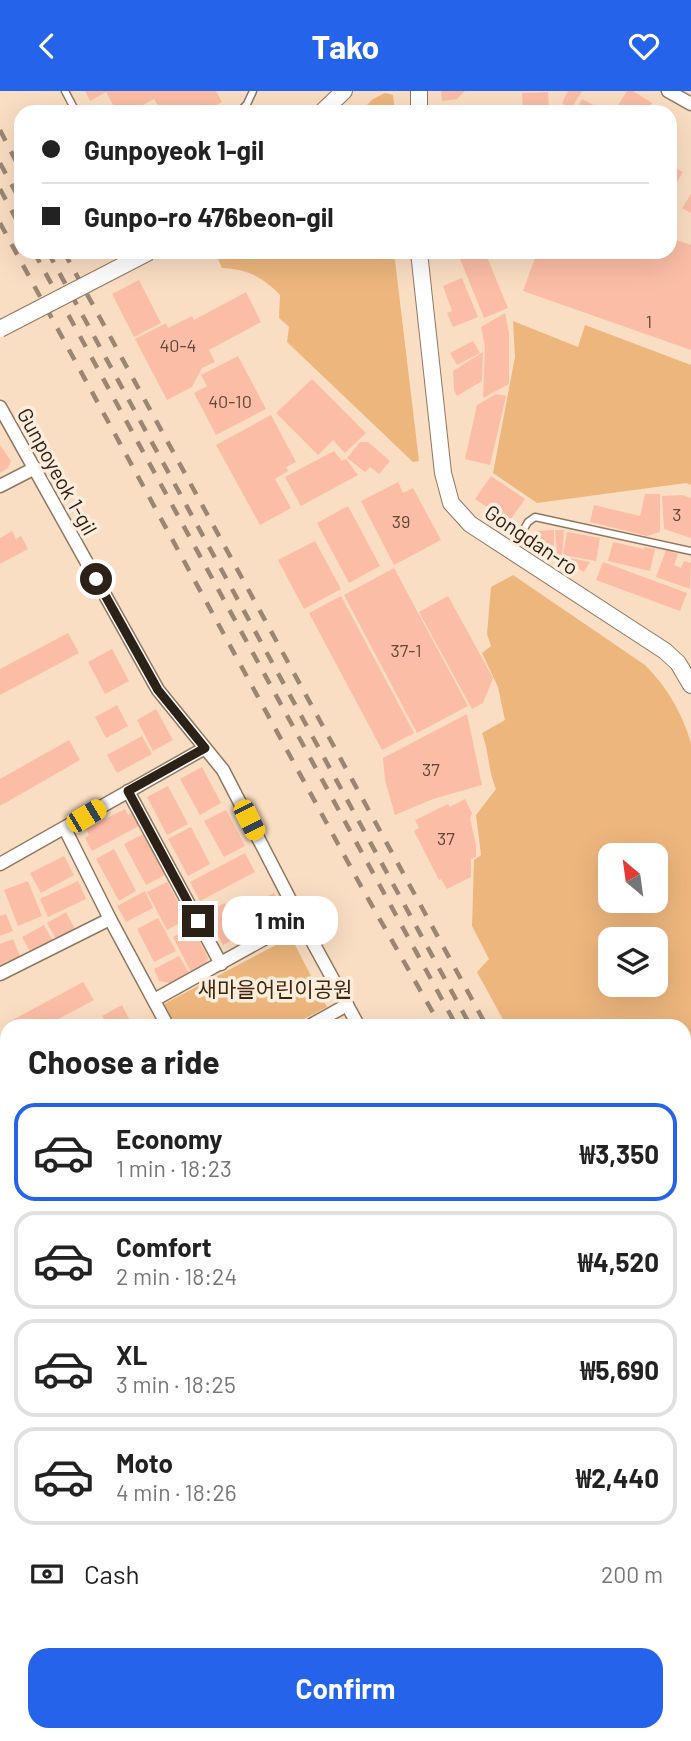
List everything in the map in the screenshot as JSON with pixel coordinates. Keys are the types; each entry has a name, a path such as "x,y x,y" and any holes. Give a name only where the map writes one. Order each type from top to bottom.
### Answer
{"street":[{"path":"329,105 344,91"},
{"path":"668,91 691,104"},
{"path":"0,329 135,259"},
{"name":"Gongdan-ro","path":"420,259 443,473 452,503 470,524 665,651 678,663 691,685"},
{"name":"Gunpoyeok 1-gil","path":"0,407 158,690 223,770 354,1019"},
{"path":"0,486 35,468"},
{"path":"0,864 205,748"},
{"path":"128,791 221,964"},
{"path":"65,828 164,1019"},
{"path":"0,974 110,919"},
{"path":"154,1000 300,919"},
{"path":"322,1019 346,1005"}],"lane":[{"path":"511,550 528,521 535,517 691,551"}],"green space":[{"path":"385,93 393,95 394,105 367,105"},
{"path":"218,259 395,259 419,461 413,462 287,342 289,327 279,318 280,295 254,275 222,268"},
{"path":"513,321 578,347 585,325 691,365 691,485 686,483 537,503 493,473 515,357"},
{"path":"513,575 645,665 673,701 691,743 691,1019 503,1019 477,972 489,959 472,926 474,860 481,855 476,815 496,789 482,733 505,720 498,687 482,653 491,646 487,634 491,587"},
{"name":"새마을어린이공원","path":"291,937 327,1007 304,1019 172,1019 164,1004"}],"building":[{"path":"85,91 216,91 222,102 217,105 158,105 154,99 143,105 113,105 106,92 90,101"},
{"path":"441,91 465,91 457,99 442,101"},
{"path":"568,91 582,91 573,105 562,103"},
{"path":"627,91 633,91 652,103 651,105 618,105"},
{"path":"548,92 549,105 523,105 522,93"},
{"path":"582,99 594,105 579,105"},
{"path":"677,169 683,172 677,182"},
{"path":"691,194 691,213 682,208"},
{"path":"677,240 691,245 691,350 523,291 534,259 677,259"},
{"path":"460,259 488,259 508,308 484,318"},
{"path":"462,278 478,317 453,327 447,313 452,311 443,286"},
{"path":"139,280 161,323 134,337 112,294"},
{"path":"246,292 261,322 209,350 215,362 202,368 192,387 167,400 135,339 166,323 168,328 192,316 194,320"},
{"path":"505,313 509,333 509,384 483,398 485,346 481,327"},
{"path":"473,341 480,353 457,365 450,353"},
{"path":"483,352 482,381 457,396 453,371"},
{"path":"238,356 266,409 216,435 194,393 207,386 201,375"},
{"path":"312,379 366,433 345,453 333,440 318,455 276,413"},
{"path":"496,394 506,396 490,465 465,459 477,405"},
{"path":"271,415 296,462 286,467 288,471 275,479 291,508 260,525 216,445"},
{"path":"360,442 368,442 390,461 379,474 370,467 365,472 347,458"},
{"path":"0,445 11,461 8,468 0,473"},
{"path":"334,451 342,461 346,459 358,475 301,506 285,477"},
{"path":"491,476 525,499 509,522 475,499"},
{"path":"398,482 403,493 413,488 441,540 394,565 361,501"},
{"path":"645,494 660,494 660,532 647,536 590,522 594,505 640,516"},
{"path":"682,495 691,498 691,538 664,529 662,496"},
{"path":"348,506 380,566 349,583 317,523"},
{"path":"554,530 554,553 537,547 536,531"},
{"path":"555,530 564,530 562,557 557,554"},
{"path":"12,531 16,539 21,536 28,549 0,564 0,538"},
{"path":"567,532 600,538 596,561 563,555"},
{"path":"315,541 341,589 304,609 278,560"},
{"path":"613,542 655,549 650,571 608,561"},
{"path":"666,550 678,554 674,565 681,568 684,561 691,563 690,589 656,577"},
{"path":"565,557 590,562 584,572 563,560"},
{"path":"603,562 687,593 680,611 596,580"},
{"path":"394,568 468,706 417,733 344,595"},
{"path":"341,596 414,733 382,750 309,613"},
{"path":"448,596 493,678 483,703 472,709 419,612"},
{"path":"68,633 79,653 0,695 0,669"},
{"path":"112,649 129,681 105,694 88,662"},
{"path":"117,705 128,726 106,738 95,717"},
{"path":"156,709 173,740 153,751 137,720"},
{"path":"467,714 482,785 433,799 395,815 385,780 383,758"},
{"path":"142,736 152,754 117,773 107,755"},
{"path":"69,740 80,760 0,806 0,779"},
{"path":"202,767 221,803 200,815 180,779"},
{"path":"168,786 188,824 167,835 147,797"},
{"path":"465,799 472,813 470,818 476,857 471,859 471,877 447,889 441,879 439,880 414,831 419,828 415,820"},
{"path":"125,809 128,815 132,813 139,826 92,851 85,838 89,835 86,829"},
{"path":"226,810 245,846 224,857 204,821"},
{"path":"191,827 210,864 188,876 168,839"},
{"path":"143,834 165,875 146,885 124,844"},
{"path":"114,849 136,891 119,901 96,859"},
{"path":"245,853 255,872 200,901 190,882"},
{"path":"64,856 74,875 41,893 30,873"},
{"path":"28,881 42,916 18,926 4,890"},
{"path":"78,881 86,899 48,917 40,899"},
{"path":"167,882 187,919 167,930 147,892"},
{"path":"145,891 153,908 126,922 117,906"},
{"path":"274,893 285,914 247,934 236,913"},
{"path":"225,903 242,935 223,945 206,913"},
{"path":"66,912 75,929 56,939 47,923"},
{"path":"6,914 13,931 0,936 0,916"},
{"path":"158,918 176,951 154,962 137,929"},
{"path":"44,925 53,941 31,953 22,937"},
{"path":"192,927 208,958 207,963 191,972 173,937"},
{"path":"13,939 21,958 0,969 0,944"},
{"path":"179,956 189,973 170,983 159,981 154,969"},
{"path":"83,982 94,1000 58,1019 15,1019"},
{"path":"122,1005 129,1019 104,1019 102,1016"}],"railway":[{"path":"0,130 14,157"},
{"path":"0,163 14,189"},
{"path":"0,189 14,215"},
{"path":"0,223 14,249"},
{"path":"20,259 362,888 437,1019"},
{"path":"38,259 453,1019"},
{"path":"52,259 467,1019"},
{"path":"68,259 483,1019"}],"route":[{"path":"96,579 158,690 205,748 128,791 198,921"}]}
